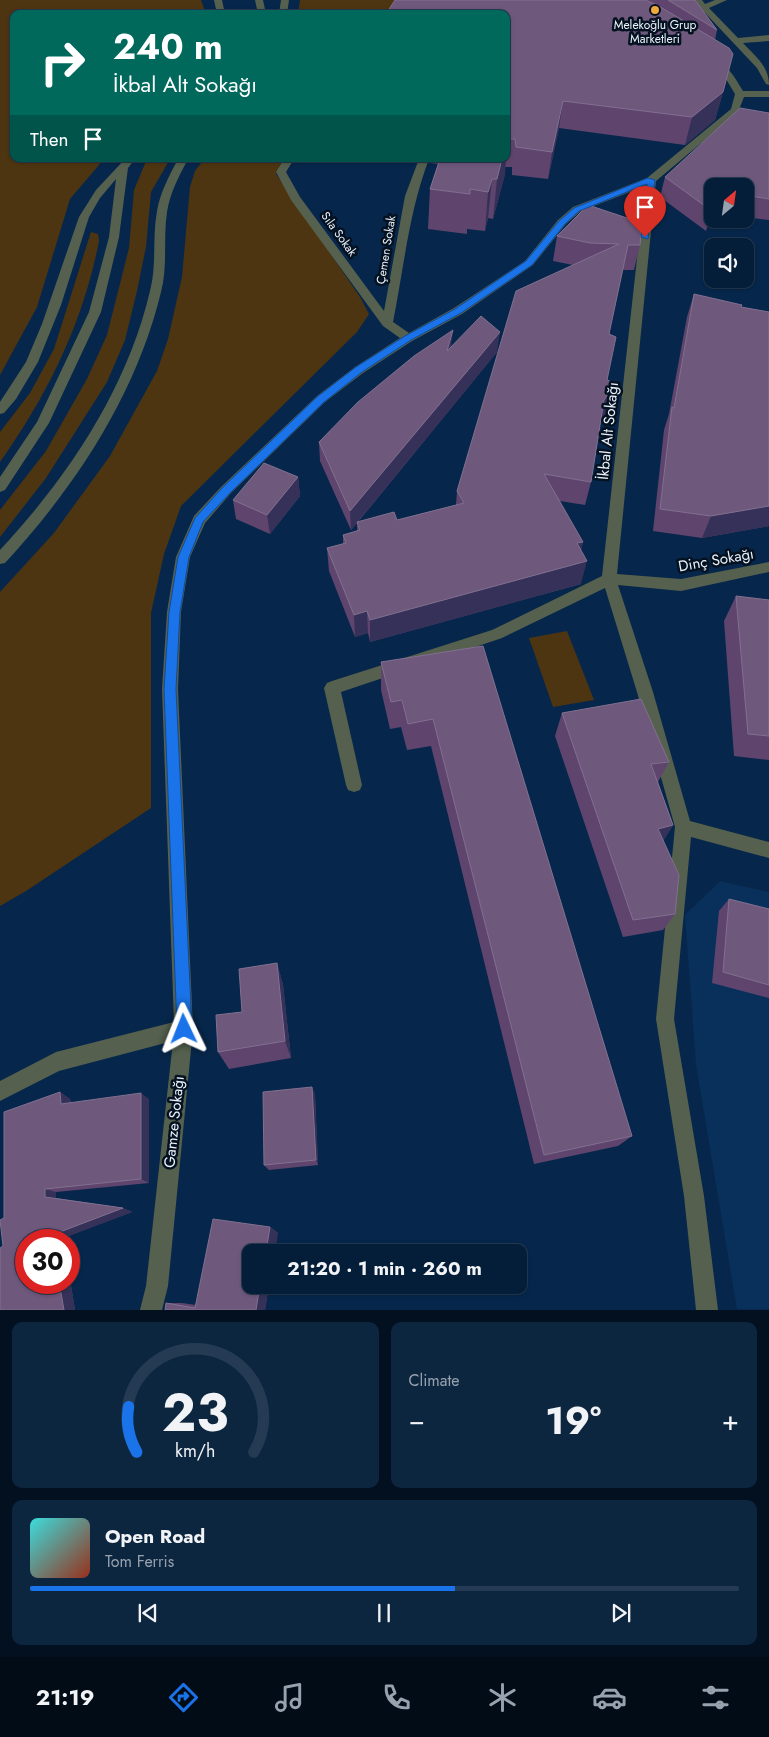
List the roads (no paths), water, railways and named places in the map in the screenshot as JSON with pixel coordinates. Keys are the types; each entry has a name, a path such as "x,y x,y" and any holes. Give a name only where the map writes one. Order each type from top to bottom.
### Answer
{"street":[{"path":"697,0 760,67 769,82"},
{"path":"704,7 722,0"},
{"path":"736,41 769,38"},
{"path":"651,180 735,110 740,94 726,72 702,56"},
{"path":"740,94 769,94"},
{"path":"0,559 54,496 102,424 134,358 156,291 161,254 161,218 169,187 182,162"},
{"name":"Sıla Sokak","path":"287,162 281,172 295,198 387,323"},
{"name":"Çemen Sokak","path":"387,323 399,265 406,210 417,172 422,162"},
{"path":"0,410 12,397 47,325 75,241 92,203 107,183 126,163"},
{"path":"0,487 43,423 95,312 114,237 126,163"},
{"name":"Gamze Sokağı","path":"151,1310 157,1286 184,1029 170,689 174,612 183,557 199,520 226,490 321,399 359,370 408,338 458,311 529,263 562,222 576,210 651,180"},
{"name":"İkbal Alt Sokağı","path":"651,180 609,579 645,692 683,827"},
{"path":"387,323 408,338"},
{"name":"Dinç Sokağı","path":"609,579 681,585 769,567"},
{"path":"354,785 332,688 496,634 609,579"},
{"path":"707,1310 694,1196 666,1019 683,827 769,850"},
{"path":"0,1091 56,1062 184,1029"}],"place":[{"name":"Melekoğlu Grup Marketleri","path":"655,10"}]}
